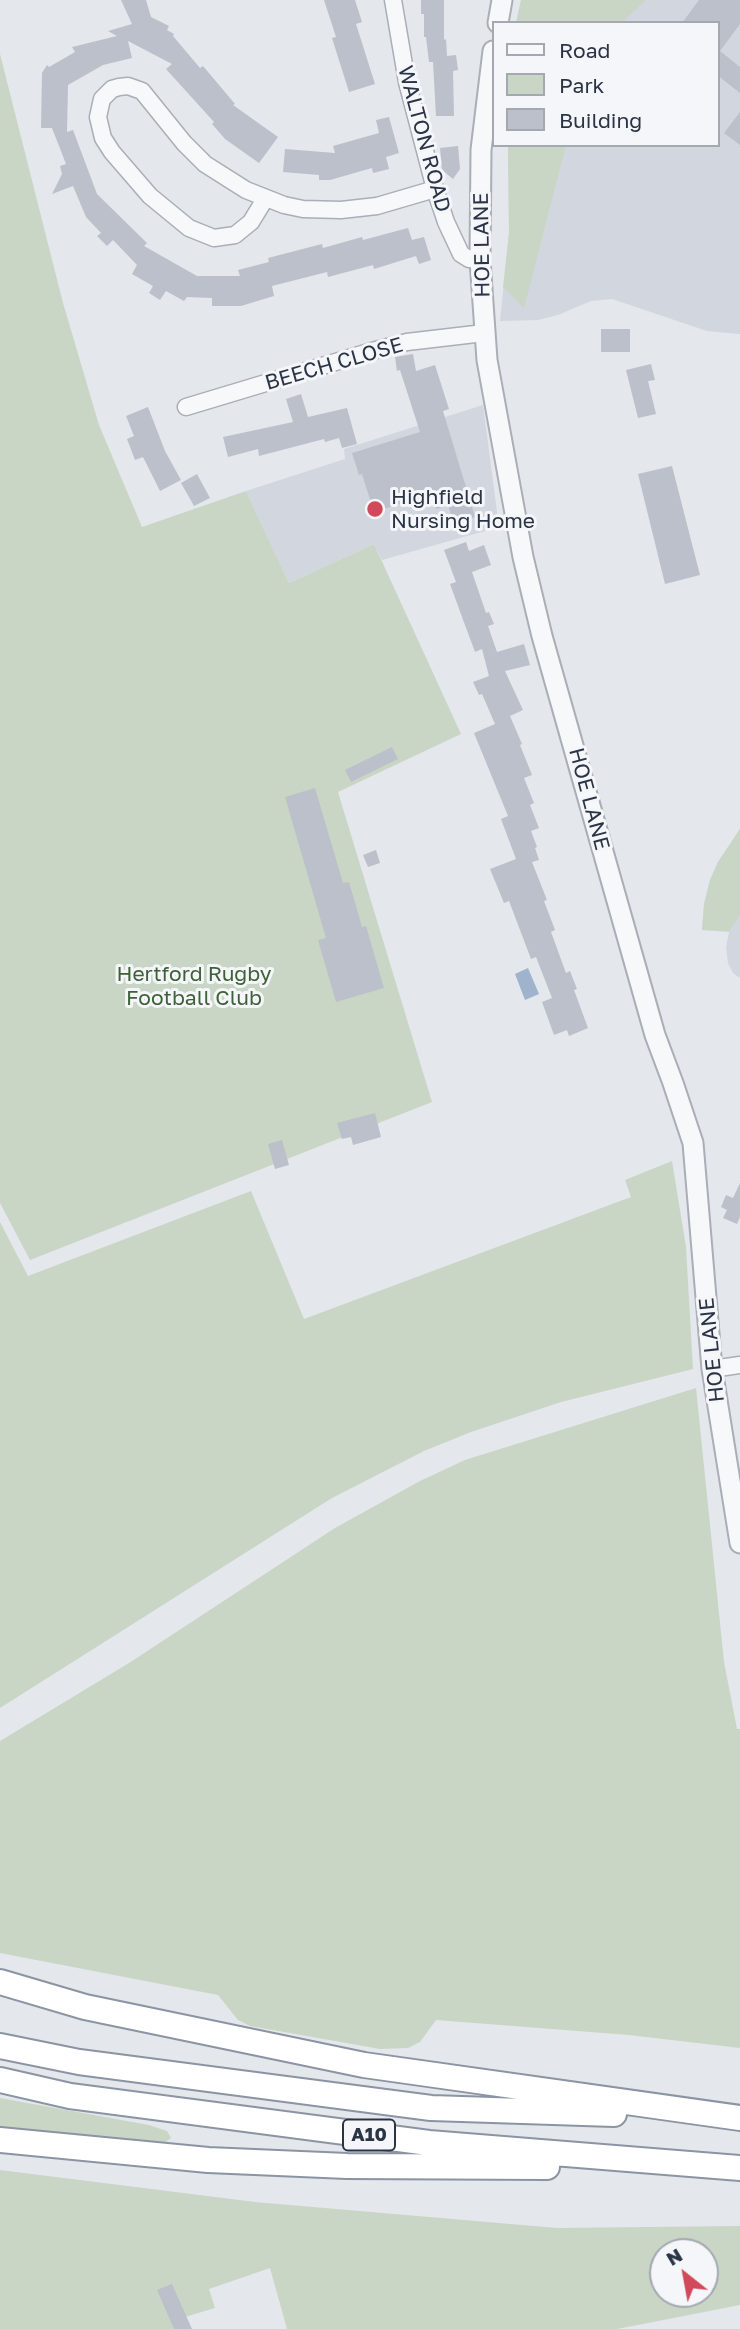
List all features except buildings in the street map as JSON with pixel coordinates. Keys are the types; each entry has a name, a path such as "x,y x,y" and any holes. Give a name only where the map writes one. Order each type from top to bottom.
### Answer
{"highway":[{"path":"0,1982 85,2007 365,2065 740,2118"},
{"name":"A10","path":"0,2046 79,2062 430,2108 740,2118"},
{"name":"A10","path":"0,2080 70,2096 429,2143 738,2168"},
{"path":"0,2140 208,2160 347,2166 738,2168"}],"street":[{"name":"WALTON ROAD","path":"393,0 407,82 446,222 461,254 469,259 480,260"},
{"path":"498,21 502,0"},
{"name":"HOE LANE","path":"491,68 481,150 480,260 484,333 523,557 542,636 654,1035 693,1143 712,1369 740,1542"},
{"path":"265,199 251,222 235,235 214,238 189,228 150,196 112,152 103,138 98,117 102,99 119,87 128,86 142,91 194,155 265,199 303,209 341,210 377,206 435,189"},
{"name":"BEECH CLOSE","path":"186,408 396,345 484,333"},
{"path":"712,1369 740,1365"}],"shaded area":[{"path":"521,0 740,0 740,334 707,331 612,299 591,301 538,320 500,321 509,233 508,147 719,147 719,21 516,21"},
{"name":"Highfield Nursing Home","path":"483,405 499,527 382,560 374,544 289,583 246,491 345,459 344,449"},
{"path":"740,829 740,978 733,973 728,963 726,947 729,932 702,930 704,904 710,880 718,862"}],"green space":[{"path":"521,0 646,0 623,21 516,21"},
{"name":"Hertford Rugby Football Club","path":"0,54 63,303 99,425 142,527 246,491 289,583 374,544 461,734 338,792 432,1102 30,1260 0,1203"},
{"path":"508,147 565,147 524,308 503,287 509,233"},
{"path":"740,829 740,915 729,931 702,930 704,904 710,880 718,862"},
{"path":"672,1161 686,1247 693,1369 561,1402 424,1451 332,1498 0,1708 0,1222 28,1276 251,1191 304,1319 631,1197 625,1180"},
{"path":"696,1388 724,1662 737,1729 740,1729 740,2048 629,2035 436,2020 420,2042 408,2048 380,2049 250,2026 238,2020 218,1995 0,1953 0,1741 129,1663 335,1528 420,1481 465,1460"},
{"path":"0,2098 149,2125 167,2131 171,2138 163,2144 0,2127"},
{"path":"0,2170 255,2202 557,2228 740,2226 740,2305 617,2329 287,2329 270,2268 209,2289 215,2308 178,2319 181,2329 0,2329"}],"water":[{"path":"528,968 539,994 525,1000 515,974"}],"place":[{"name":"Highfield Nursing Home","path":"375,509"}]}
